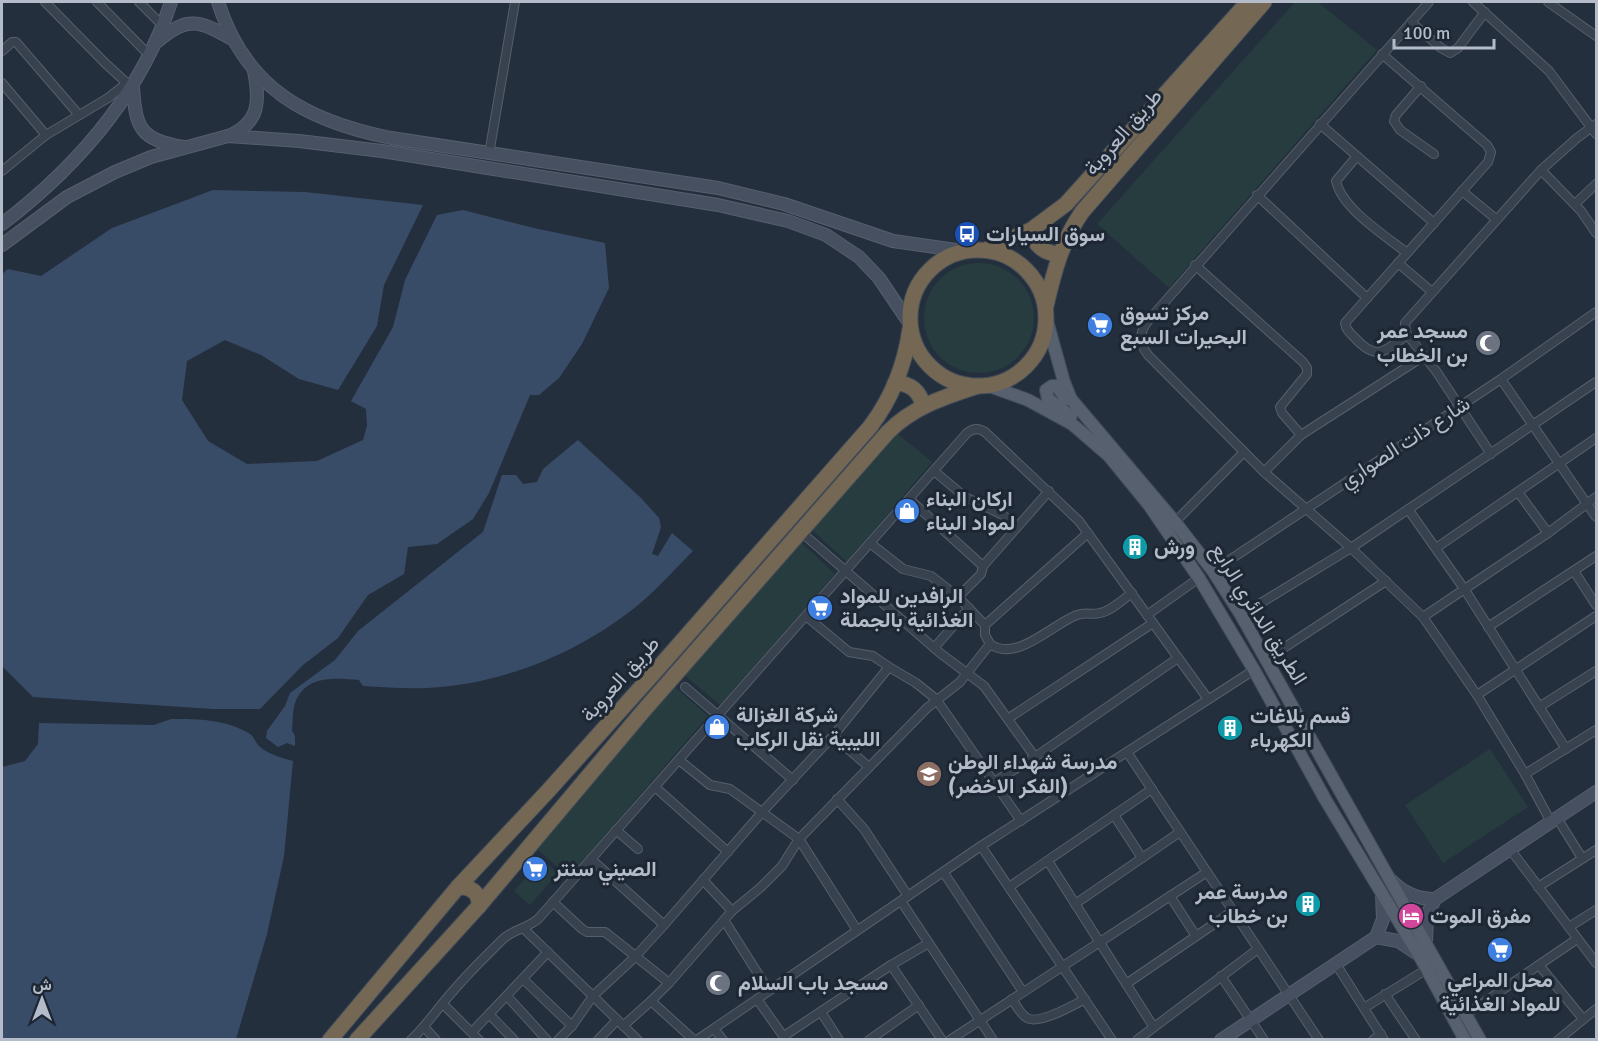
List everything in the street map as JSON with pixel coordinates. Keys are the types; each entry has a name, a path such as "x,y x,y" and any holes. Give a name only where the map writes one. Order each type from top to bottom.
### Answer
{"highway":[{"name":"طريق العروبة","path":"987,250 1031,230 1058,211 1074,196 1248,2"},
{"name":"طريق العروبة","path":"1046,313 1060,254 1076,222 1090,202 1264,2"},
{"path":"1031,230 1040,248 1060,254"},
{"path":"987,250 1010,257 1029,272 1038,285 1046,313 1042,341 1029,362 1010,378 982,386 954,382 934,370 918,351 910,326 911,302 920,280 942,260 963,251 987,250"},
{"name":"طريق العروبة","path":"330,1040 458,887 661,665 863,435 882,410 895,383 906,351 910,326"},
{"path":"895,383 904,383 912,387 921,397 923,406"},
{"name":"طريق العروبة","path":"357,1040 479,906 652,701 888,432 901,420 923,406 982,386"},
{"path":"458,887 473,890 478,895 479,906"}],"main road":[{"path":"7,220 76,158 130,86 157,42 171,2"},
{"path":"218,2 232,39 254,71 287,99 338,125 391,138 740,193 795,207 878,237 963,251"},
{"path":"157,42 178,26 195,23 213,28 232,39"},
{"path":"2,245 47,211 91,183 135,163 183,147 228,136 245,126 256,109 258,91 254,71"},
{"path":"130,86 135,113 145,133 155,140 183,147"},
{"path":"228,136 299,141 382,151 736,209 788,221 826,235 859,257 879,278 910,326"},
{"name":"الطريق الدائري الرابع","path":"1046,313 1066,388 1078,410 1175,522 1213,571 1267,659 1480,1040"},
{"name":"الطريق الدائري الرابع","path":"982,386 1040,405 1091,439 1137,489 1163,524 1199,578 1254,670 1325,799 1419,955 1460,1038"},
{"path":"1078,410 1057,386 1046,390 1048,399 1073,417 1091,439"},
{"path":"1426,942 1427,915 1435,899 1596,792"},
{"path":"1391,879 1411,895 1435,899"},
{"path":"1221,1040 1376,938 1384,913 1379,888"},
{"path":"1376,938 1398,941 1419,955"}],"street":[{"path":"2,171 46,135 130,86 45,2"},
{"path":"97,2 149,55"},
{"path":"139,2 163,26"},
{"path":"489,154 514,2"},
{"path":"1429,2 1144,326 1142,344 1148,355 1264,472 1351,548 1423,617 1477,695 1554,820 1582,858"},
{"path":"1473,2 1549,71 1595,128 1577,138 1541,171 1405,321 1404,328 1407,335 1491,454"},
{"path":"1548,2 1596,36"},
{"path":"1411,22 1441,48 1450,52 1458,48 1485,12"},
{"path":"2,51 12,42 16,42 79,115"},
{"path":"1382,54 1487,145 1491,152 1488,162 1346,321 1345,325 1365,349 1374,353 1383,352 1407,335"},
{"path":"2,83 46,135"},
{"path":"1421,87 1396,115 1395,123 1400,130 1434,154"},
{"path":"1320,124 1434,223"},
{"path":"1357,156 1338,177 1336,181 1339,189 1352,208 1407,253"},
{"path":"1541,171 1575,204 1596,233"},
{"path":"1575,204 1596,184"},
{"path":"1462,191 1496,219"},
{"path":"1257,195 1367,298"},
{"path":"1398,263 1431,291"},
{"path":"1195,266 1307,368 1307,374 1285,400 1280,410 1301,435"},
{"name":"شارع ذات الصواري","path":"1213,571 1596,312"},
{"path":"1264,472 1301,435 1424,356"},
{"path":"1501,378 1596,517"},
{"path":"1241,615 1351,548 1596,382"},
{"path":"411,1040 459,984 503,939 536,921 973,429 985,432 1074,515 1208,699"},
{"path":"1436,548 1596,438"},
{"path":"1175,522 1244,452"},
{"path":"934,471 964,497 1003,515 1017,527"},
{"path":"958,597 981,574 983,566 1049,491"},
{"path":"1518,492 1548,533"},
{"path":"1423,617 1548,533 1596,497"},
{"path":"909,499 983,566"},
{"path":"1408,509 1465,590 1566,749"},
{"path":"801,532 934,648 984,686 1035,757"},
{"path":"985,625 1088,533"},
{"path":"870,543 903,569 931,576 958,597 985,625 985,635 990,644 1001,650 1019,648 1075,615 1088,612 1101,613 1132,593"},
{"path":"1488,627 1596,556"},
{"path":"1574,571 1596,605"},
{"path":"1147,615 1199,578"},
{"path":"1267,659 1386,581"},
{"path":"934,648 969,608"},
{"path":"806,616 849,652 873,656 916,683 936,699 1021,822"},
{"path":"1477,695 1596,616"},
{"path":"1009,718 1153,623"},
{"path":"598,1040 651,1001 669,983 732,911 782,866 799,839 936,699 960,682 990,644"},
{"path":"994,782 1035,757 1178,658"},
{"path":"558,1040 572,1026 593,996 635,957 763,811 833,736 889,667"},
{"path":"651,1001 696,1040 981,846 1254,670"},
{"path":"1539,707 1596,670"},
{"path":"685,687 792,780"},
{"path":"1525,774 1596,730"},
{"path":"833,736 869,767"},
{"path":"1127,752 1319,1040"},
{"path":"679,760 710,784 730,789 799,839 857,930"},
{"path":"655,787 728,852"},
{"path":"1009,887 1152,789"},
{"path":"837,800 864,829 928,943 993,1040"},
{"path":"1114,815 1142,858"},
{"path":"616,830 638,849"},
{"path":"1075,904 1180,832"},
{"path":"981,846 1112,1040"},
{"path":"1510,849 1596,962"},
{"path":"1538,887 1596,850"},
{"path":"591,860 664,925"},
{"path":"1047,861 1154,1026"},
{"path":"950,1040 1207,872"},
{"path":"944,873 1023,992"},
{"path":"703,880 732,911"},
{"path":"1170,896 1196,936"},
{"path":"553,902 582,929 587,932 605,932 669,983"},
{"path":"1569,927 1596,909"},
{"path":"1126,984 1233,911"},
{"path":"724,920 769,991"},
{"path":"524,928 638,1040"},
{"path":"1467,1014 1578,939"},
{"path":"757,999 785,1038 891,965 928,943"},
{"path":"1137,1040 1258,949"},
{"path":"472,1032 548,952"},
{"path":"1336,964 1364,1008 1379,1038"},
{"path":"891,965 942,1040"},
{"path":"1539,965 1583,1019"},
{"path":"1364,1008 1427,969"},
{"path":"1221,976 1264,1040"},
{"path":"523,979 572,1026"},
{"path":"1385,994 1416,1040"},
{"path":"507,996 547,1040"},
{"path":"1012,999 1026,1018 1031,1019 1060,1013 1085,999"},
{"path":"443,1004 479,1040"},
{"path":"869,1040 919,1005"},
{"path":"1558,1040 1596,1009"},
{"path":"821,1012 838,1040"},
{"path":"489,1014 514,1040"},
{"path":"424,1027 436,1040"},
{"path":"714,1029 723,1040"}],"green space":[{"path":"1295,2 1318,2 1377,50 1169,288 1097,224"},
{"path":"979,263 1000,267 1018,279 1030,297 1034,318 1030,339 1018,357 1000,369 979,373 958,369 940,357 928,339 924,318 928,297 940,279 958,267"},
{"path":"897,433 932,462 847,562 812,530"},
{"path":"801,542 835,574 720,705 684,675"},
{"path":"675,687 708,716 569,877 536,848"},
{"path":"1490,749 1528,807 1443,863 1405,805"},
{"path":"542,860 558,873 530,905 514,891"}],"water":[{"path":"213,190 305,192 423,205 384,285 377,326 338,390 299,379 261,355 225,340 187,361 182,400 208,441 247,464 317,461 363,440 367,426 366,409 351,401 393,327 405,280 437,215 463,210 605,243 609,288 582,344 559,378 539,395 530,395 489,493 473,519 437,544 408,547 404,574 368,595 338,638 303,665 260,709 213,709 33,697 2,666 2,274 8,269 41,276 112,228"},
{"path":"578,440 641,498 659,518 661,527 652,554 658,556 672,533 693,551 644,600 596,635 570,649 543,662 486,680 419,688 363,686 359,680 350,679 331,679 313,683 306,687 295,703 292,731 295,736 295,746 287,743 278,747 266,738 267,731 285,706 290,693 335,660 358,631 483,532 502,475 516,475 523,484 537,482 543,469"},
{"path":"171,719 202,720 231,725 250,734 266,751 293,761 284,856 267,934 236,1039 2,1039 2,767 25,761 38,744 39,723 154,725"}],"place":[{"name":"سوق السيارات","path":"967,234"},
{"name":"مركز تسوق البحيرات السبع","path":"1100,325"},
{"name":"مسجد عمر بن الخطاب","path":"1488,343"},
{"name":"اركان البناء لمواد البناء","path":"907,511"},
{"name":"ورش","path":"1135,547"},
{"name":"الرافدين للمواد الغذائية بالجملة","path":"820,608"},
{"name":"شركة الغزالة الليبية نقل الركاب","path":"717,727"},
{"name":"قسم بلاغات الكهرباء","path":"1230,728"},
{"name":"مدرسة شهداء الوطن (الفكر الاخضر)","path":"929,774"},
{"name":"الصيني سنتر","path":"535,869"},
{"name":"مدرسة عمر بن خطاب","path":"1308,904"},
{"name":"مفرق الموت","path":"1411,916"},
{"name":"محل المراعي للمواد الغذائية","path":"1500,950"},
{"name":"مسجد باب السلام","path":"718,983"}]}
